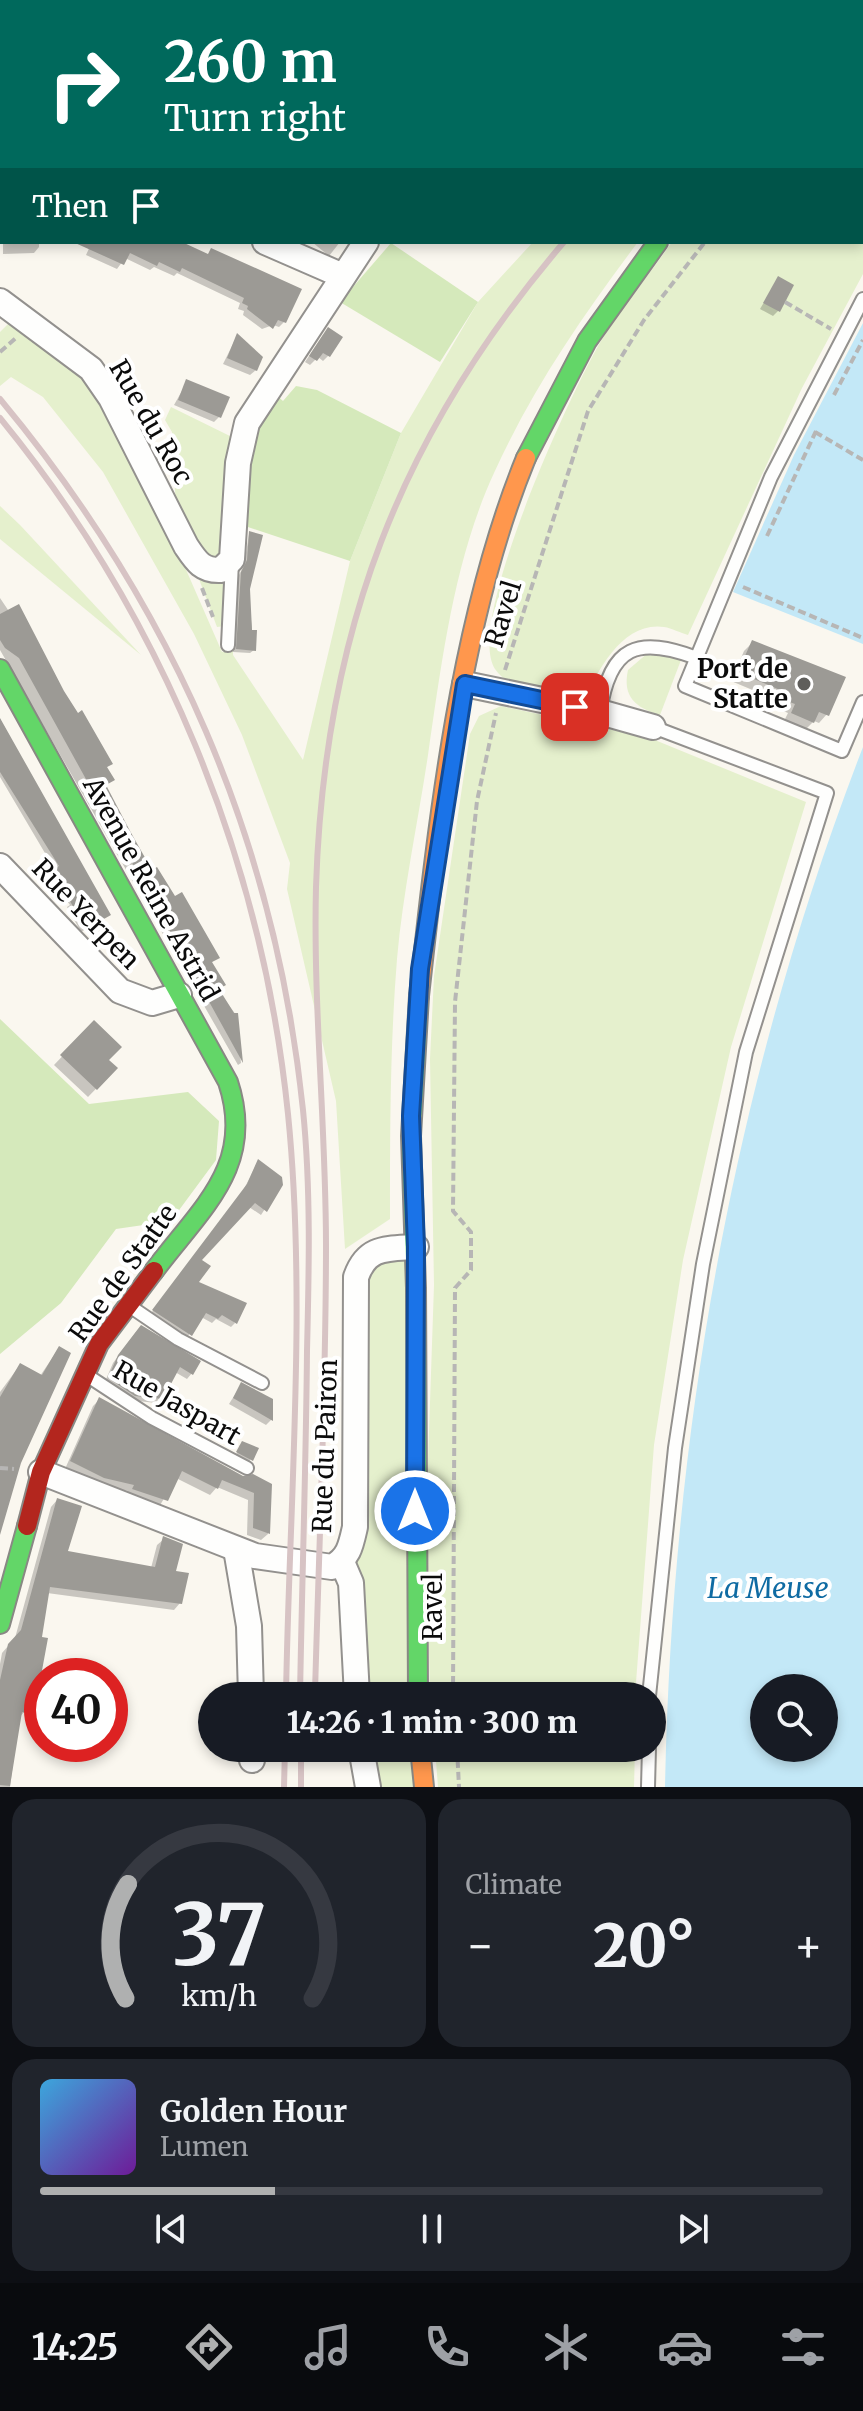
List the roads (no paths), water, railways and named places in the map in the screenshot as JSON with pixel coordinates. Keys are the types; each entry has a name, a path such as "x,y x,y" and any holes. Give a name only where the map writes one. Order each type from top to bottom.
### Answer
{"street":[{"path":"270,244 343,276"},
{"name":"Rue du Roc","path":"0,301 74,354 97,377 198,565 210,571 221,570 232,559 238,463 247,423 365,244"},
{"path":"417,1682 414,1610 416,1247 411,1116 420,969 465,684 480,603 501,525 525,463 552,403 613,303 657,244"},
{"name":"Avenue Reine Astrid","path":"0,669 228,1082 238,1109 239,1140"},
{"path":"465,684 600,712 653,727"},
{"name":"Rue Yerpen","path":"0,866 120,991 152,1003 179,995"},
{"name":"Rue de Statte","path":"0,1624 41,1472 99,1344 229,1171 239,1140"},
{"name":"Rue du Pairon","path":"41,1472 255,1556 332,1567 342,1562 349,1554 355,1527 356,1277 362,1260 381,1249 416,1247"},
{"path":"236,1549 249,1626 251,1682"},
{"path":"342,1562 351,1583 356,1682"},
{"path":"364,1762 368,1787"},
{"path":"421,1762 424,1787"}],"lane":[{"path":"863,299 771,477 685,686 842,751 863,702"},
{"name":"Rue du Roc","path":"228,645 232,559"},
{"path":"600,712 611,669 643,645 663,646 697,658"},
{"path":"650,1682 675,1448 703,1264 746,1052 827,793 653,727"},
{"path":"128,1305 178,1339 262,1383"},
{"name":"Rue Jaspart","path":"85,1375 152,1418 247,1468"},
{"path":"648,1787 649,1762"}],"water":[{"path":"863,323 863,644 733,592 794,455"},
{"name":"La Meuse","path":"863,747 863,1787 665,1787 670,1654 681,1521 697,1389 718,1258 746,1129 779,1000 818,873"}],"railway":[{"path":"315,1682 326,1245 316,976 316,887 322,794 335,706 354,622 381,542 415,464 457,388 506,315 562,244"},
{"path":"0,399 62,478 116,560 165,644 206,731 240,821 268,914 289,1010 303,1110 307,1170 309,1230 300,1682"},
{"path":"0,418 58,494 110,574 155,658 195,745 228,834 255,926 275,1019 288,1114 293,1185 297,1331 286,1682"},
{"path":"284,1787 285,1762"},
{"path":"301,1762 301,1787"}],"place":[{"name":"Port de Statte","path":"804,684"}]}
